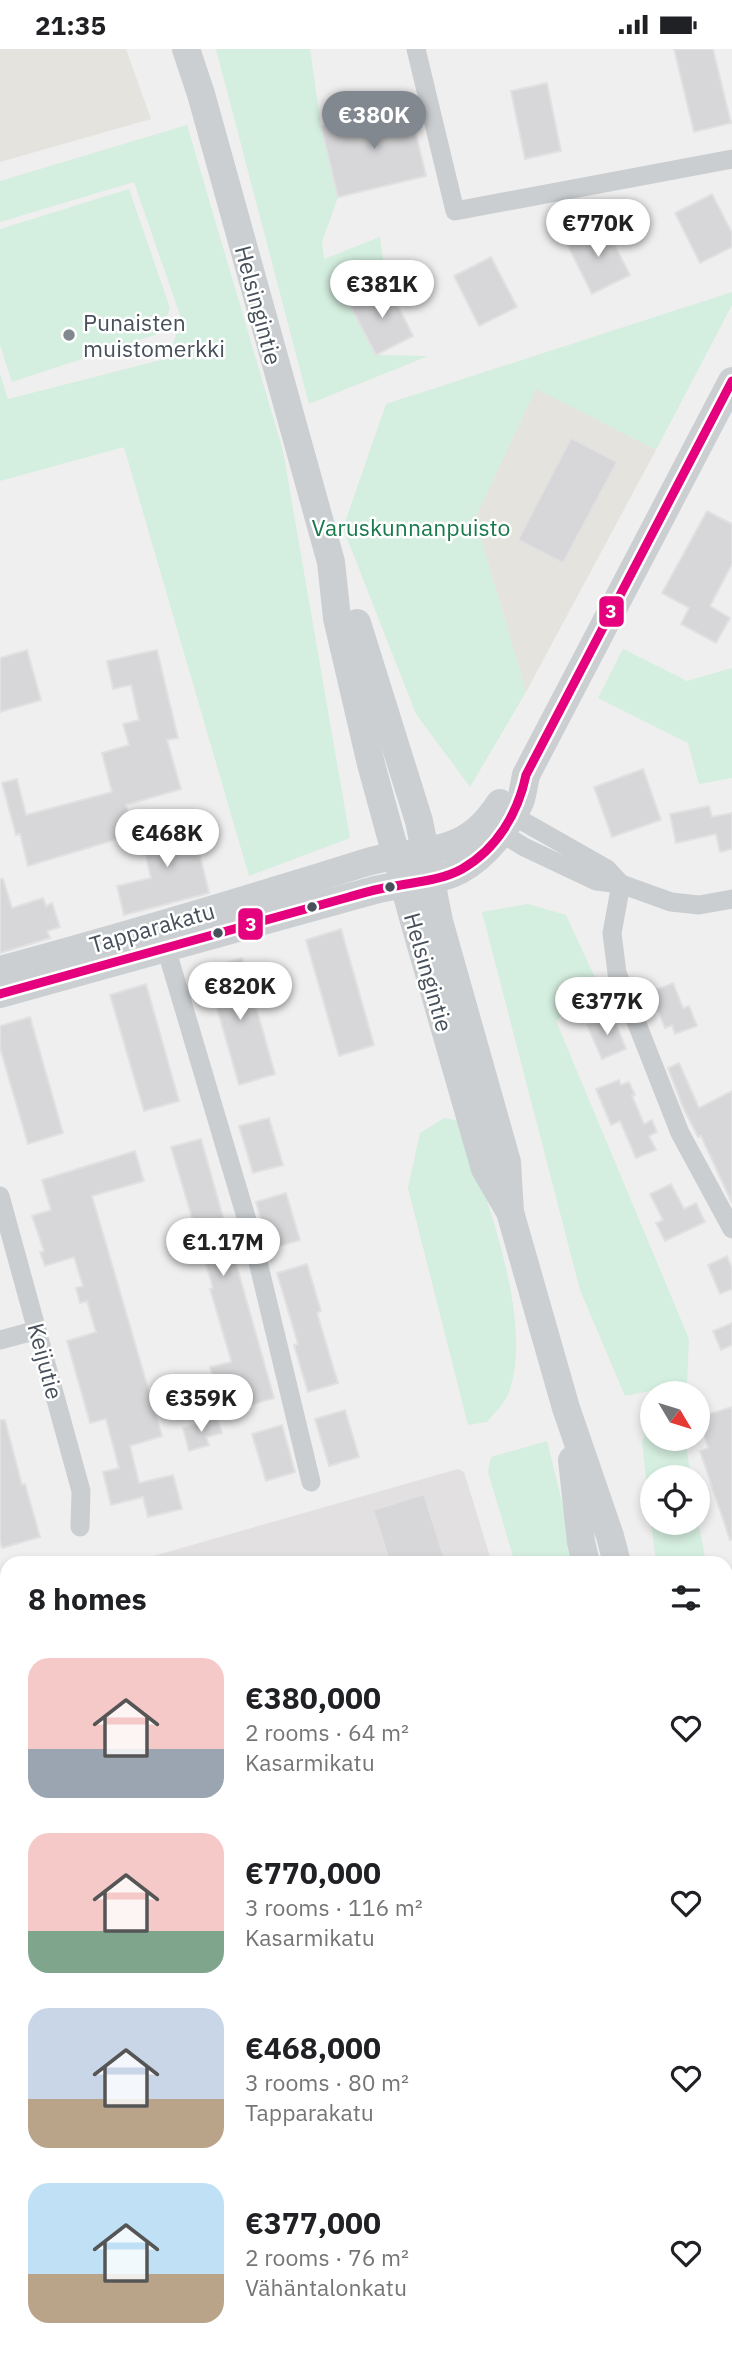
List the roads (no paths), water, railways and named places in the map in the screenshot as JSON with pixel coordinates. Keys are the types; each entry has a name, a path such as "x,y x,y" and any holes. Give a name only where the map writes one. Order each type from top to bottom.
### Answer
{"main road":[{"name":"Helsingintie","path":"186,49 201,94 331,562 352,608 419,821 425,852 417,881"},
{"path":"501,820 507,792 526,775 732,381"},
{"name":"Helsingintie","path":"331,562 337,618 371,764 396,854 417,881 460,1001 507,1162 510,1212 566,1408 615,1556"},
{"name":"Tapparakatu","path":"0,994 396,854 425,852 455,843 501,820"},
{"name":"Tapparakatu","path":"0,970 459,871 477,858 501,820"},
{"name":"Helsingintie","path":"566,1408 584,1556"}],"street":[{"path":"416,49 454,211 732,159"},
{"path":"501,820 524,847 596,880 621,884 671,902 699,905 732,899"},
{"path":"621,884 612,933 617,973 680,1133 732,1229"},
{"path":"162,937 252,1237 311,1482"},
{"name":"Keijutie","path":"0,1196 81,1491 80,1527"},
{"path":"0,1340 37,1330"}],"place":[{"name":"Punaisten muistomerkki","path":"69,335"}],"park label":[{"name":"Varuskunnanpuisto","path":"411,527"}]}
